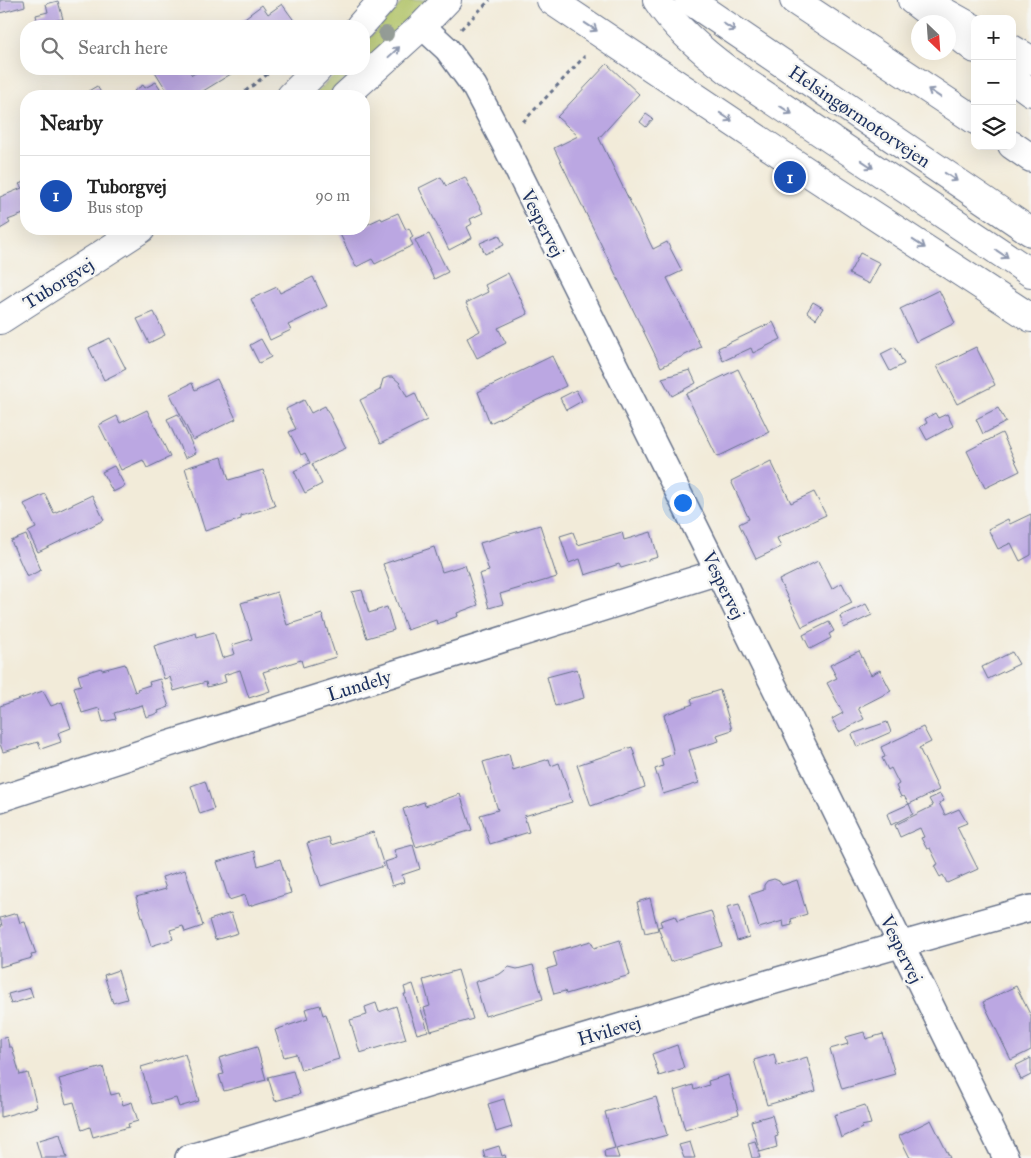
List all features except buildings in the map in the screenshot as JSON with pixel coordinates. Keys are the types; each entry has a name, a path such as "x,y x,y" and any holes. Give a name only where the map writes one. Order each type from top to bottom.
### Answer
{"main road":[{"path":"366,20 384,0"},
{"path":"370,73 422,26 447,0"},
{"path":"551,0 806,171 1031,318"},
{"path":"657,0 683,32 706,54 729,71 1031,273"},
{"name":"Helsingørmotorvejen","path":"689,0 1031,232"},
{"path":"794,0 971,117"},
{"path":"912,0 932,15"},
{"path":"922,0 971,27"},
{"path":"956,34 971,46"},
{"path":"1016,51 1031,60"},
{"path":"296,90 312,75"},
{"path":"352,90 368,75"},
{"path":"1016,81 1031,92"},
{"path":"1016,149 1031,158"},
{"name":"Tuborgvej","path":"0,320 132,235"}],"street":[{"name":"Vespervej","path":"422,26 447,49 474,86 504,143 718,572 1006,1158"},
{"name":"Lundely","path":"0,799 159,747 718,572"},
{"name":"Hvilevej","path":"188,1158 512,1059 900,944 1031,908"}],"path":[{"path":"504,143 584,58 600,33"},
{"path":"247,90 266,75"}],"green space":[{"path":"404,0 429,0 370,58 370,37"},
{"path":"334,75 351,75 332,90 319,90"}],"place":[{"name":"Tuborgvej","path":"790,177"}]}
